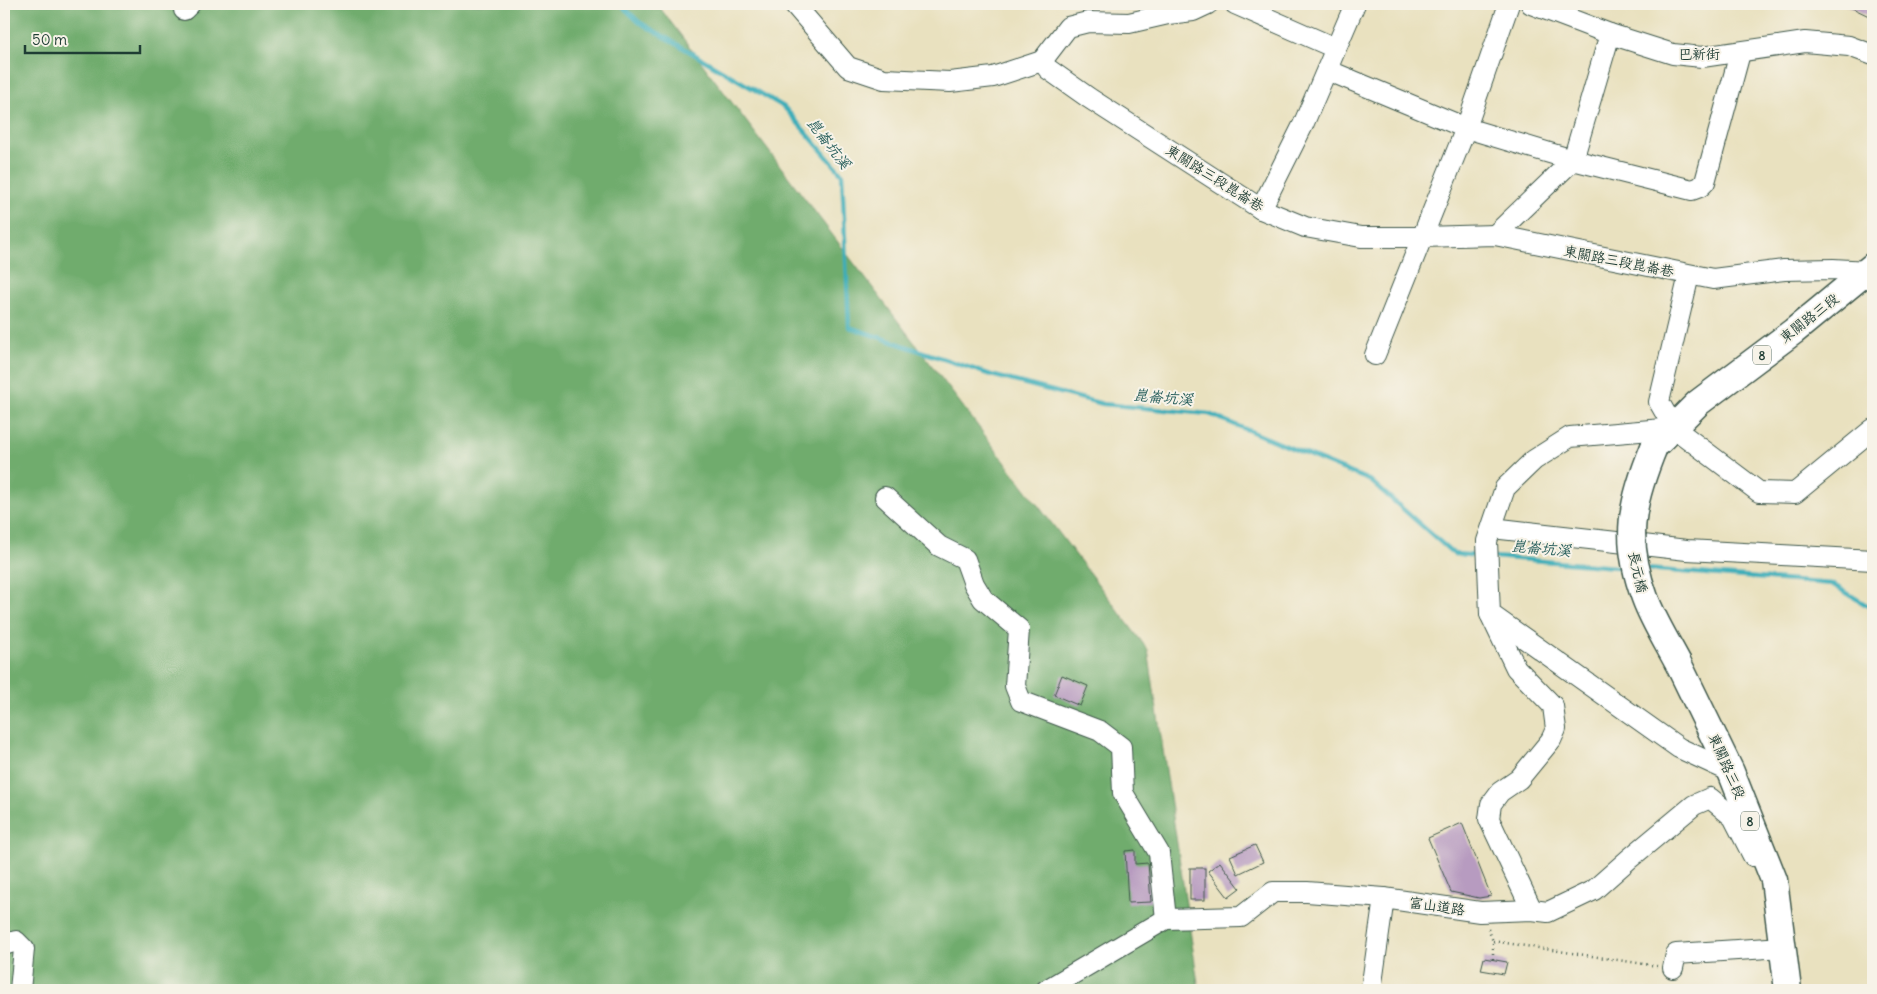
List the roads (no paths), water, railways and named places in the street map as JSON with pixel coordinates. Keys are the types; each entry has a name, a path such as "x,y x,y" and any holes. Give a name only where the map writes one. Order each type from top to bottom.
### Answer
{"main road":[{"name":"東關路三段","path":"1654,447 1698,403 1871,271"},
{"name":"長元橋","path":"1654,447 1640,483 1631,525 1632,555 1645,599 1678,663"},
{"name":"東關路三段","path":"1678,663 1731,772 1774,880 1788,990"}],"street":[{"path":"794,4 848,67 884,79 950,82 993,77 1042,61 1068,27 1088,22 1129,23 1168,14 1193,11 1208,4"},
{"path":"1235,4 1335,48"},
{"path":"1261,209 1303,125 1355,4"},
{"path":"1375,356 1466,128 1509,4"},
{"name":"巴新街","path":"1531,4 1610,34 1673,54 1702,57 1740,53 1805,42 1849,46 1873,55"},
{"path":"1495,235 1573,160 1610,34"},
{"path":"1327,70 1466,128 1573,160 1692,190 1700,187 1705,182 1740,53"},
{"name":"東關路三段崑崙巷","path":"1042,61 1048,68 1090,98 1261,209 1305,226 1361,237 1495,235 1713,279 1784,270 1833,269 1871,271"},
{"path":"1688,274 1659,402 1674,428 1759,492 1795,493 1873,429"},
{"path":"1532,910 1489,819 1491,804 1500,792 1520,780 1551,740 1556,729 1553,706 1516,668 1490,614 1487,541 1504,488 1534,460 1570,437 1674,428"},
{"path":"885,497 939,546 965,559 974,584 983,599 1019,629 1015,686 1021,701 1100,731 1120,747 1123,793 1159,853 1166,919"},
{"path":"1492,528 1687,550 1873,560"},
{"path":"1490,614 1679,748 1731,772"},
{"name":"富山道路","path":"1046,990 1166,919 1241,917 1273,892 1307,892 1384,898 1480,912 1532,910 1548,912 1594,890 1694,805 1710,798 1733,817 1761,873 1774,880"},
{"path":"1371,990 1384,898"},
{"path":"4,945 16,941 24,949 20,990"},
{"path":"1673,968 1676,954 1783,947"}],"waterway":[{"name":"崑崙坑溪","path":"620,4 639,22 784,107 842,174 849,327 991,375 1103,404 1209,414 1371,481 1454,554 1484,556"},
{"name":"崑崙坑溪","path":"1494,557 1628,568"},
{"name":"崑崙坑溪","path":"1646,569 1832,584 1873,609"}]}
